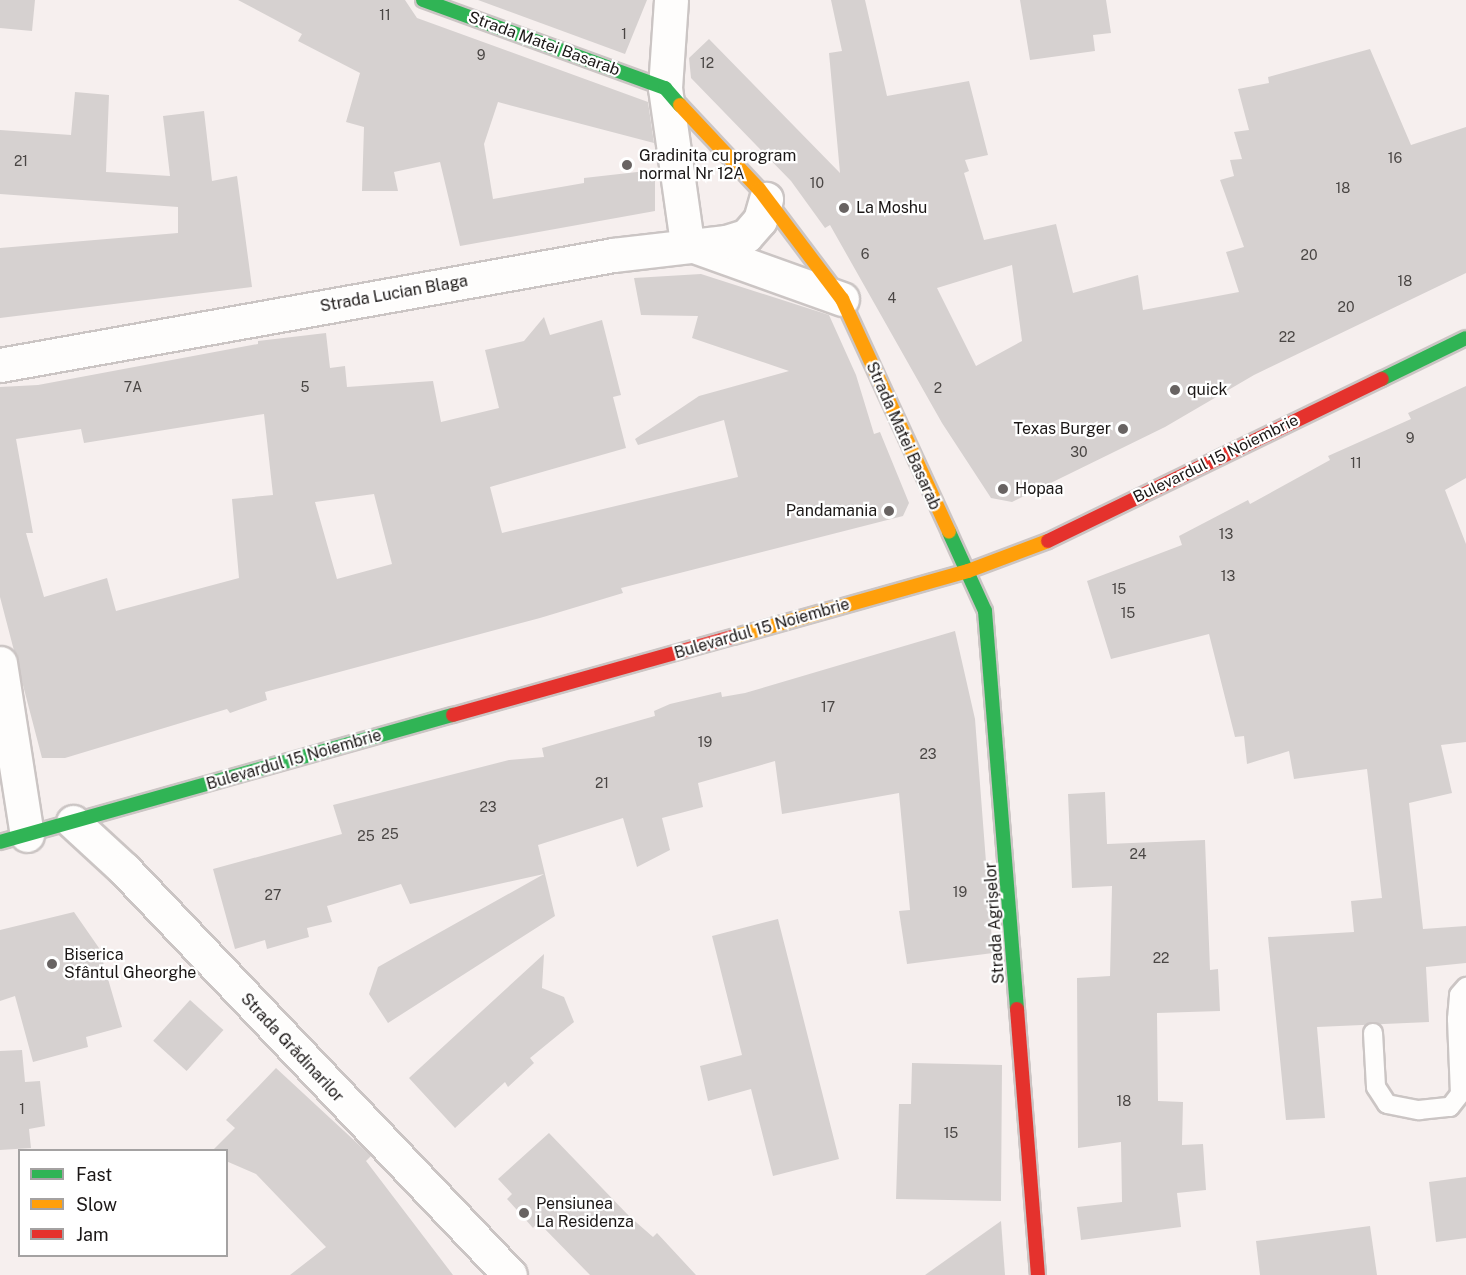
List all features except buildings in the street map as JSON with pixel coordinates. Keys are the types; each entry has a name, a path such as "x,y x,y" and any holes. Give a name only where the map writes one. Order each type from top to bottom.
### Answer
{"street":[{"name":"Strada Matei Basarab","path":"423,0 666,88 766,199 842,299 968,571"},
{"path":"671,0 666,88 687,243 842,299"},
{"name":"Strada Lucian Blaga","path":"0,365 687,243 746,236 760,220 766,199"},
{"name":"Bulevardul 15 Noiembrie","path":"1,678 13,838 968,571 1047,541 1466,338"},
{"name":"Strada Agrișelor","path":"968,571 986,611 1038,1275"},
{"name":"Strada Grădinarilor","path":"74,822 124,869 510,1275"}],"lane":[{"path":"1373,1033 1376,1087 1387,1104 1419,1110 1450,1107 1460,1094 1457,1019 1459,995 1466,987"}],"traffic: fast":[{"path":"423,0 665,88 680,105"},
{"path":"1382,379 1466,338"},
{"path":"949,532 985,611 1017,1009"},
{"path":"0,842 453,715"}],"traffic: slow":[{"path":"680,105 759,189 842,299 949,532"},
{"path":"733,637 968,571 1048,541"}],"traffic: jam":[{"path":"1048,541 1382,379"},
{"path":"453,715 733,637"},
{"path":"1017,1009 1038,1275"}],"place":[{"name":"Gradinita cu program normal Nr 12A","path":"627,165"},
{"name":"La Moshu","path":"844,208"},
{"name":"quick","path":"1175,390"},
{"name":"Texas Burger","path":"1123,429"},
{"name":"Hopaa","path":"1003,489"},
{"name":"Pandamania","path":"889,511"},
{"name":"Biserica Sfântul Gheorghe","path":"52,964"},
{"name":"Pensiunea La Residenza","path":"524,1213"}]}
